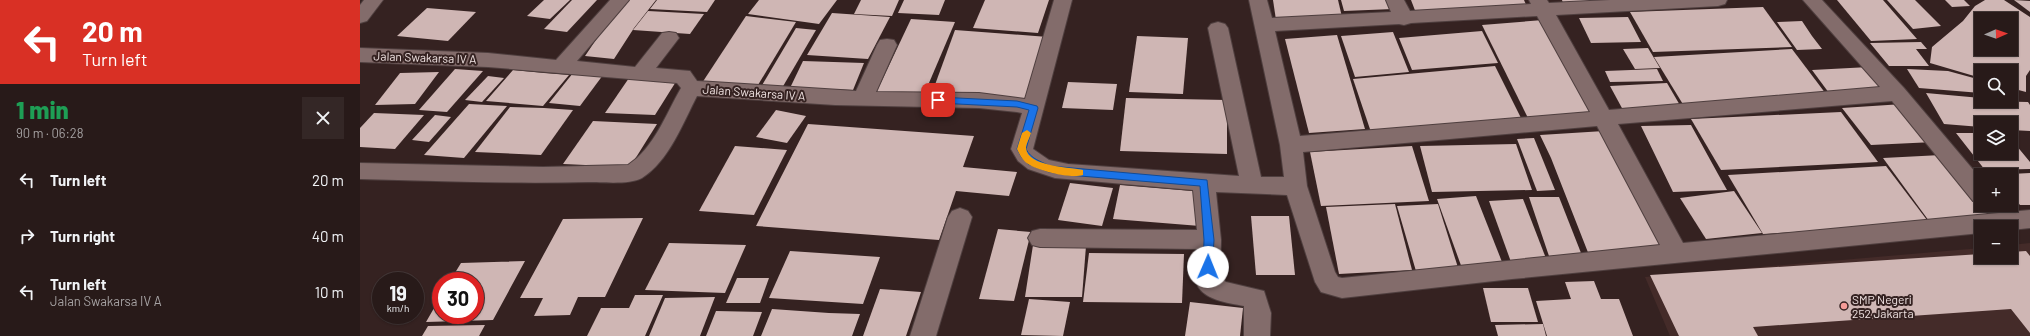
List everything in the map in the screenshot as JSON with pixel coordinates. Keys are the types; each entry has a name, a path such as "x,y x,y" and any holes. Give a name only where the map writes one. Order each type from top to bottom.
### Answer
{"street":[{"path":"360,17 374,0"},
{"path":"561,67 620,0"},
{"path":"1063,0 1022,149 1025,156 1032,162 1049,169 1068,172 1252,186 1296,186"},
{"path":"1258,0 1291,145 1296,186 1324,275 1330,285 1342,288 1504,270 1677,254 1997,213 2030,219"},
{"path":"1395,0 1404,19"},
{"path":"1264,25 1404,19 1540,4 1718,0"},
{"path":"1812,0 1897,93 1974,186"},
{"path":"1540,4 1603,119 1638,178 1677,254"},
{"path":"1218,28 1252,186"},
{"path":"640,74 669,38"},
{"path":"863,98 887,46"},
{"name":"Jalan Swakarsa IV A","path":"360,55 488,60 640,74 683,76 691,88 747,93 1017,104 1034,108"},
{"path":"360,170 543,175 632,173 641,168 652,156 691,88"},
{"path":"1291,145 1897,93"},
{"path":"1204,183 1209,240 1208,281 1214,288 1222,292 1255,298 1258,307 1257,336"},
{"path":"923,336 960,217"},
{"path":"1040,238 1209,240"}],"shaded area":[{"name":"SMP Negeri 252 Jakarta","path":"2030,243 2030,336 1670,336 1645,277 1974,249 1974,264 2018,264 2018,244"}],"building":[{"path":"544,0 570,0 550,19 527,16"},
{"path":"572,0 597,0 567,32 544,29"},
{"path":"626,0 656,0 634,28 614,59 585,56 606,25"},
{"path":"657,0 715,0 707,12 650,9"},
{"path":"759,0 837,0 819,24 748,14"},
{"path":"861,0 899,0 892,16 854,14"},
{"path":"904,0 945,0 939,15 898,13"},
{"path":"985,0 1049,0 1038,33 973,28"},
{"path":"1273,0 1338,0 1342,17 1276,20"},
{"path":"1341,0 1390,0 1393,9 1344,11"},
{"path":"1411,0 1524,0 1527,7 1416,13"},
{"path":"1562,0 1608,0 1608,1 1563,3"},
{"path":"1837,0 1883,0 1917,39 1871,41"},
{"path":"1887,0 1915,0 1941,26 1913,29"},
{"path":"1945,0 1964,0 1970,6 1952,7"},
{"path":"1985,0 2004,0 2030,17 2030,70 2026,76 2026,92 2018,90 2018,64 1974,64 1974,76 1930,63 1932,47 1963,21 1975,6"},
{"path":"2014,0 2030,1 2030,12"},
{"path":"1763,7 1792,47 1653,52 1630,12"},
{"path":"427,8 476,12 448,41 397,36"},
{"path":"648,11 704,14 690,34 633,30"},
{"path":"832,13 890,17 868,59 807,55"},
{"path":"746,16 796,22 755,90 700,86"},
{"path":"1628,17 1641,42 1591,43 1579,18"},
{"path":"911,19 955,22 923,97 876,93"},
{"path":"1543,20 1595,115 1529,120 1482,25"},
{"path":"1802,21 1822,49 1797,50 1777,22"},
{"path":"796,28 816,30 782,88 761,87"},
{"path":"955,30 1048,37 1025,100 932,93"},
{"path":"1482,31 1498,63 1412,70 1399,38"},
{"path":"1393,32 1409,72 1355,77 1341,36"},
{"path":"1337,35 1365,129 1309,133 1285,39"},
{"path":"1137,36 1188,38 1183,94 1129,92"},
{"path":"1921,42 1927,49 1916,49 1929,66 1889,66 1870,43"},
{"path":"1648,48 1660,68 1635,69 1623,49"},
{"path":"1792,49 1829,98 1684,106 1654,57"},
{"path":"803,61 864,63 853,90 790,88"},
{"path":"1495,66 1524,124 1373,138 1353,79"},
{"path":"1869,67 1887,91 1829,93 1812,70"},
{"path":"455,69 483,71 447,112 419,110"},
{"path":"1657,69 1663,81 1610,82 1605,71"},
{"path":"1907,69 1948,71 1974,78 1974,92 1919,88"},
{"path":"513,70 569,75 543,106 486,101"},
{"path":"439,72 415,104 375,105 400,73"},
{"path":"573,73 603,75 580,106 549,103"},
{"path":"488,76 504,78 482,102 465,100"},
{"path":"629,78 677,80 655,115 605,113"},
{"path":"1068,82 1117,84 1113,110 1062,108"},
{"path":"1667,83 1681,107 1623,110 1610,86"},
{"path":"1926,93 1974,97 1974,108 2018,108 2018,102 2028,102 2030,105 2030,131 2018,130 2018,116 1974,116 1974,126 1944,124"},
{"path":"1126,98 1227,100 1227,154 1120,151"},
{"path":"469,104 507,106 464,158 424,155"},
{"path":"1903,104 1934,142 1871,145 1842,108"},
{"path":"510,107 573,110 541,155 475,152"},
{"path":"776,110 806,116 787,143 756,137"},
{"path":"1841,112 1878,162 1721,170 1691,119"},
{"path":"374,113 424,115 395,149 360,147 360,128"},
{"path":"435,115 451,117 429,142 412,140"},
{"path":"593,121 657,124 630,167 563,164"},
{"path":"808,124 974,136 963,167 1017,172 1009,196 956,191 939,240 756,226"},
{"path":"1691,125 1727,190 1673,192 1641,126"},
{"path":"1604,131 1669,253 1589,255 1551,158 1540,135"},
{"path":"1956,133 1974,133 1974,156"},
{"path":"1534,138 1555,190 1537,191 1517,139"},
{"path":"1516,144 1532,190 1432,192 1420,146"},
{"path":"735,146 787,150 754,215 699,211"},
{"path":"1412,146 1429,201 1321,206 1310,152"},
{"path":"2018,147 2030,162 2030,169 1983,168 1977,160 2018,160"},
{"path":"1941,155 1974,197 1974,212 1986,212 1991,219 1929,221 1883,158"},
{"path":"1886,166 1930,224 1763,234 1728,175"},
{"path":"2030,173 2030,205 2020,205 2018,203 2018,174"},
{"path":"1070,183 1113,188 1102,226 1058,220"},
{"path":"1120,185 1204,192 1200,226 1113,219"},
{"path":"1734,191 1762,233 1706,239 1680,198"},
{"path":"1476,196 1504,267 1463,271 1437,199"},
{"path":"1529,197 1559,197 1583,258 1550,259"},
{"path":"1523,199 1547,261 1511,262 1489,201"},
{"path":"1395,204 1412,270 1339,274 1326,207"},
{"path":"1438,204 1460,274 1418,278 1397,206"},
{"path":"1251,216 1289,216 1295,275 1256,275"},
{"path":"643,218 605,297 578,297 570,315 534,316 543,298 520,298 563,219"},
{"path":"998,229 1031,232 1014,301 979,299"},
{"path":"669,243 746,245 725,293 645,290"},
{"path":"1033,245 1086,246 1082,297 1025,297"},
{"path":"790,251 880,257 863,304 769,298"},
{"name":"SMP Negeri 252 Jakarta","path":"2026,251 2030,256 2030,333 2011,309 1753,327 1758,336 1679,336 1650,275 1974,254 1974,264 2018,264 2018,252"},
{"path":"1089,253 1184,254 1182,303 1083,302"},
{"path":"525,261 493,320 484,320 484,272 456,272 461,263"},
{"path":"737,278 769,278 760,303 726,303"},
{"path":"1594,281 1601,299 1619,299 1633,336 1547,336 1536,301 1571,299 1565,282"},
{"path":"1483,288 1528,288 1538,322 1491,322"},
{"path":"880,289 921,292 906,336 863,336"},
{"path":"635,295 663,295 645,336 587,336 601,308 629,308"},
{"path":"715,297 700,336 649,336 665,298"},
{"path":"1029,299 1070,302 1063,336 1021,335"},
{"path":"1190,302 1243,308 1240,336 1185,336"},
{"path":"772,309 860,314 852,336 761,336"},
{"path":"716,311 762,312 753,336 706,336"},
{"path":"432,312 432,322 426,322"},
{"path":"1543,324 1546,336 1498,336 1495,325"},
{"path":"485,325 479,336 422,336 428,326"}],"slow traffic":[{"path":"1027,133 1022,149 1025,156 1032,162 1049,169 1080,173"}],"place":[{"name":"SMP Negeri 252 Jakarta","path":"1844,306"}],"route":[{"path":"938,100 1017,104 1034,108 1022,149 1025,156 1032,162 1049,169 1068,172 1204,183 1209,240 1208,267"}]}
